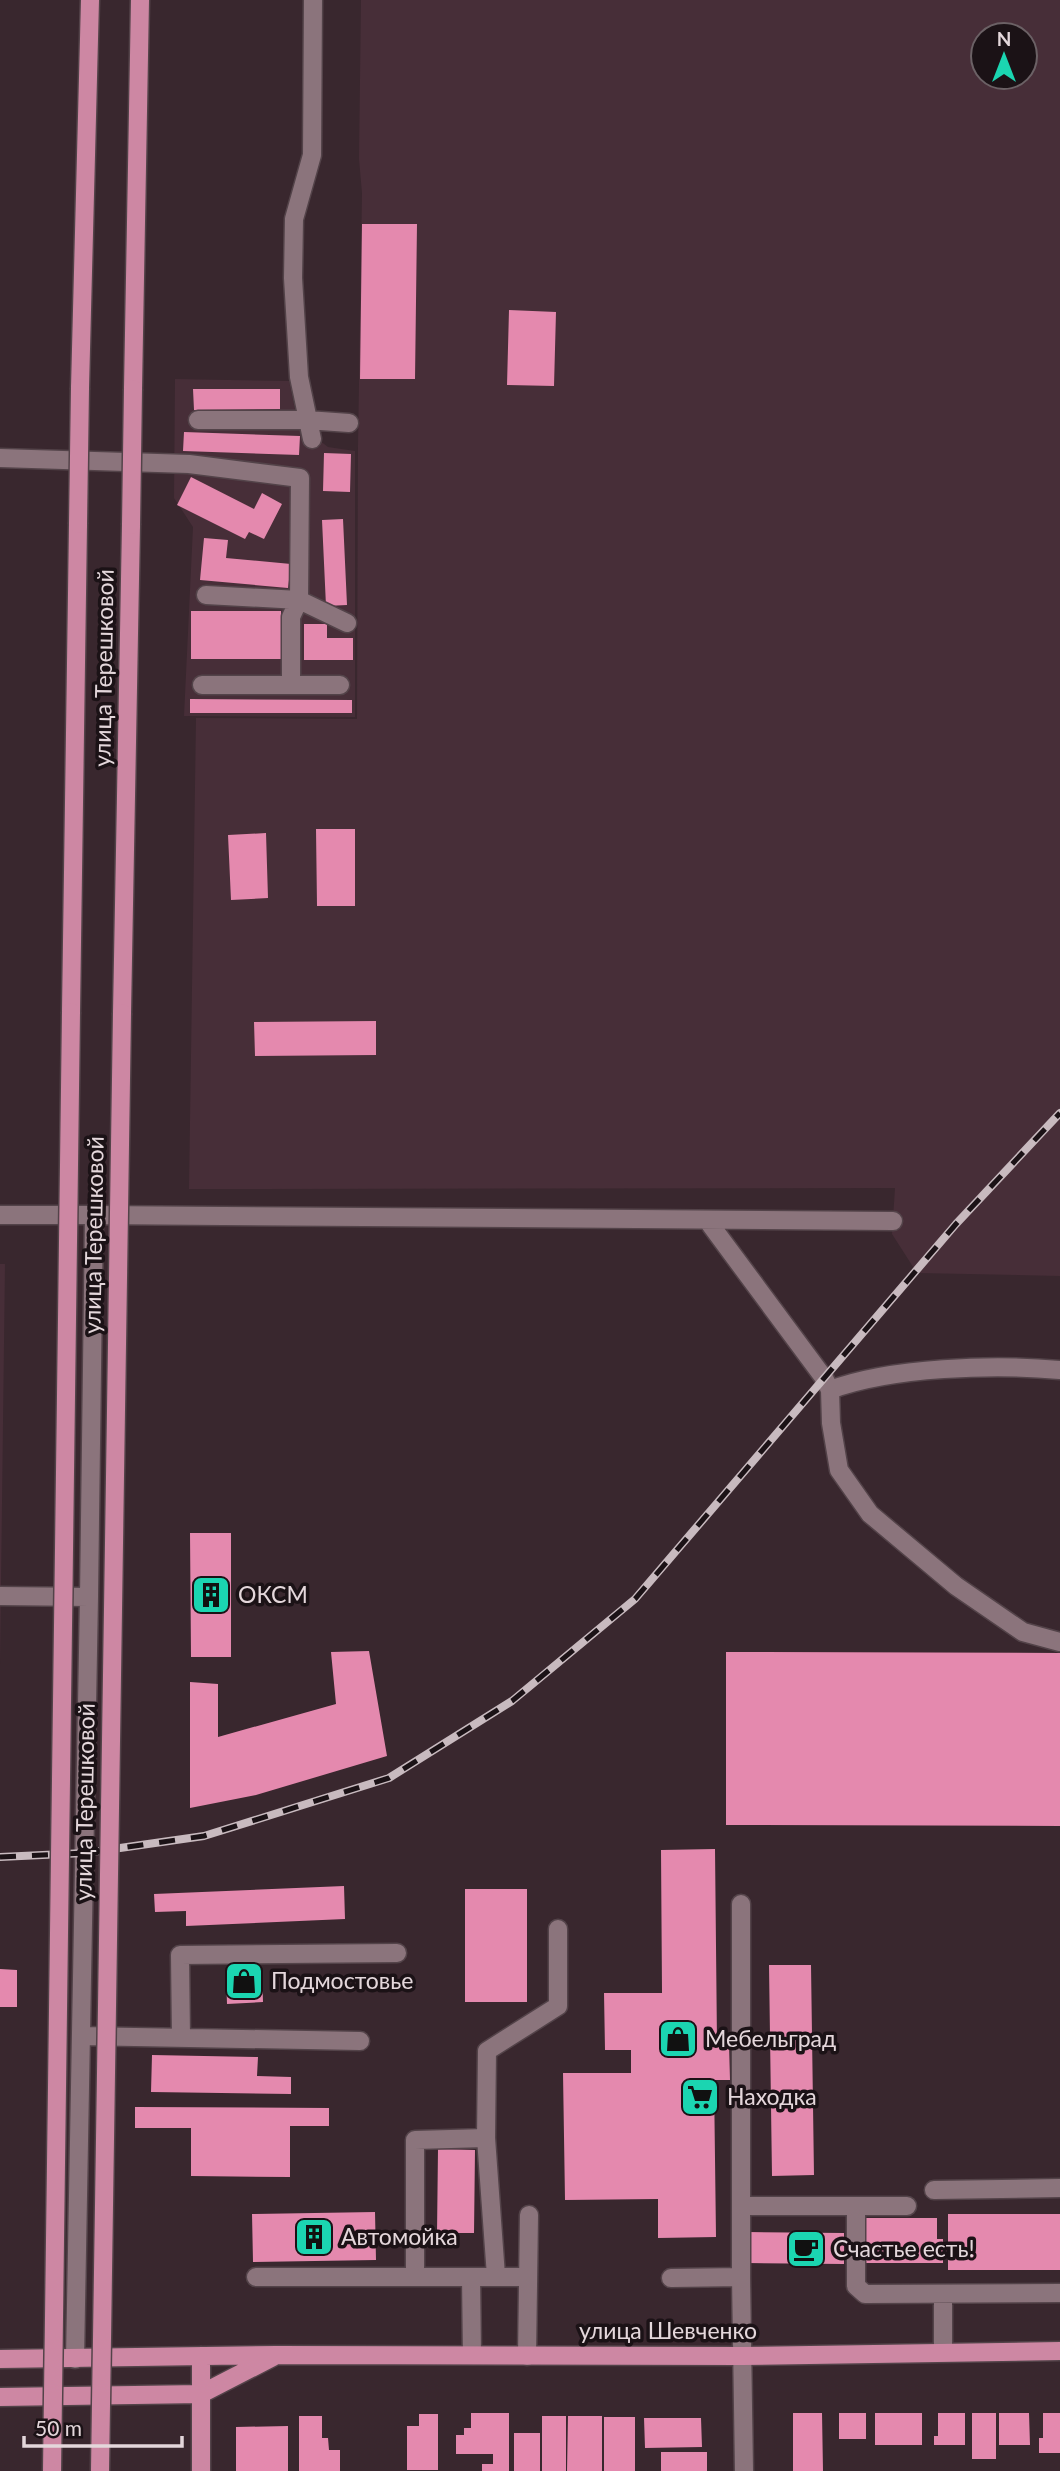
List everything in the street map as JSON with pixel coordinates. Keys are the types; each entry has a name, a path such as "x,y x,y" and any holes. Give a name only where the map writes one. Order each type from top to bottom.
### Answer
{"main road":[{"name":"улица Терешковой","path":"52,2471 80,388 90,0"},
{"name":"улица Терешковой","path":"100,2471 140,0"},
{"name":"улица Шевченко","path":"0,2359 276,2355 742,2356 1060,2351"},
{"name":"улица Шевченко","path":"0,2397 201,2394 276,2355"},
{"path":"201,2356 201,2471"}],"street":[{"path":"312,439 299,377 293,278 293,219 313,155 313,0"},
{"path":"198,420 307,420 349,423"},
{"path":"0,458 189,464 300,478 299,600 291,617 291,685"},
{"path":"206,594 299,600 347,623"},
{"path":"202,685 340,685"},
{"path":"0,1214 893,1221"},
{"path":"75,2359 94,1215"},
{"path":"707,1220 824,1378 830,1390 831,1423 839,1470 870,1514 956,1586 1023,1632 1060,1642"},
{"path":"830,1390 854,1381 938,1370 1060,1370"},
{"path":"0,1597 89,1597"},
{"path":"741,1904 744,2471"},
{"path":"496,2276 486,2138 487,2051 558,2007 558,1929"},
{"path":"181,2038 180,1955 397,1953"},
{"path":"81,2036 360,2041"},
{"path":"415,2277 415,2140 486,2138"},
{"path":"934,2190 1060,2188"},
{"path":"741,2206 907,2206"},
{"path":"856,2206 856,2286 865,2294 1060,2293"},
{"path":"527,2356 528,2215"},
{"path":"256,2277 528,2277"},
{"path":"471,2277 472,2355"},
{"path":"671,2278 741,2277"},
{"path":"943,2294 943,2352"}],"shaded area":[{"path":"361,0 1060,0 1060,1276 917,1273 892,1234 895,1188 189,1189 196,718 357,719 362,193 359,159"},
{"path":"175,379 289,381 298,424 328,447 355,451 355,717 184,716 193,527 174,498"},
{"path":"0,1264 5,1264 0,1665"}],"building":[{"path":"362,224 417,224 415,379 360,379"},
{"path":"509,310 556,312 554,386 507,385"},
{"path":"193,389 280,389 280,409 194,410"},
{"path":"184,432 300,436 299,455 183,451"},
{"path":"324,453 351,454 350,492 323,491"},
{"path":"191,477 254,509 262,493 282,504 264,539 249,532 245,539 177,505"},
{"path":"343,519 347,605 326,606 322,520"},
{"path":"204,538 228,540 226,558 291,564 288,588 200,580"},
{"path":"191,611 281,611 281,659 191,659"},
{"path":"304,624 327,624 327,638 353,638 353,660 304,660"},
{"path":"190,699 352,700 352,713 190,713"},
{"path":"316,829 355,829 355,906 317,906"},
{"path":"266,833 268,898 231,900 228,835"},
{"path":"376,1021 376,1055 255,1056 254,1022"},
{"name":"ОКСМ","path":"190,1533 231,1533 231,1657 191,1657"},
{"path":"369,1651 387,1756 256,1795 190,1808 190,1682 218,1684 218,1737 336,1704 331,1652"},
{"path":"726,1652 1060,1653 1060,1826 726,1825"},
{"path":"715,1849 717,2043 729,2043 730,2080 714,2080 716,2237 658,2238 658,2199 565,2200 563,2073 631,2073 631,2050 605,2050 604,1993 662,1993 661,1850"},
{"path":"344,1886 345,1919 186,1926 186,1911 155,1912 154,1894"},
{"path":"465,1889 527,1889 527,2002 465,2002"},
{"path":"769,1965 811,1965 814,2175 772,2176"},
{"path":"0,1969 17,1970 17,2007 0,2007"},
{"path":"262,1972 263,2002 227,2004 226,1974"},
{"path":"152,2055 258,2057 257,2076 291,2077 291,2094 151,2092"},
{"path":"135,2107 329,2108 329,2126 290,2126 290,2177 191,2176 191,2128 135,2128"},
{"path":"438,2149 475,2150 474,2233 437,2233"},
{"name":"Автомойка","path":"375,2212 376,2260 253,2262 252,2214"},
{"path":"948,2214 1060,2214 1060,2270 948,2270"},
{"path":"865,2218 937,2218 937,2239 943,2239 943,2263 865,2263"},
{"path":"747,2232 844,2233 844,2264 747,2263"},
{"path":"471,2413 509,2413 509,2471 482,2471 482,2464 493,2464 493,2454 456,2454 456,2435 464,2435 464,2428 471,2428"},
{"path":"793,2413 822,2413 823,2471 793,2471"},
{"path":"839,2413 866,2413 866,2439 839,2439"},
{"path":"875,2413 922,2413 922,2445 875,2445"},
{"path":"938,2413 965,2413 965,2445 934,2445 934,2436 938,2436"},
{"path":"972,2413 996,2413 996,2459 972,2459"},
{"path":"999,2413 1029,2413 1030,2445 999,2445"},
{"path":"1043,2413 1060,2413 1060,2453 1039,2453 1039,2438 1043,2438"},
{"path":"419,2414 438,2414 438,2470 407,2470 407,2426 419,2426"},
{"path":"299,2416 322,2416 322,2438 328,2438 329,2450 340,2450 340,2471 299,2471"},
{"path":"542,2416 566,2416 566,2471 542,2471"},
{"path":"568,2416 602,2416 602,2471 567,2471"},
{"path":"604,2417 635,2417 635,2471 604,2471"},
{"path":"644,2418 701,2418 702,2447 645,2448"},
{"path":"288,2426 288,2471 236,2471 236,2427"},
{"path":"514,2433 540,2433 540,2471 514,2471"},
{"path":"661,2452 707,2452 707,2471 661,2471"}],"railway":[{"path":"0,1857 85,1853 204,1836 389,1778 512,1701 635,1599 956,1224 1060,1113"}],"place":[{"name":"ОКСМ","path":"211,1595"},
{"name":"Подмостовье","path":"244,1981"},
{"name":"Мебельград","path":"678,2039"},
{"name":"Находка","path":"700,2097"},
{"name":"Автомойка","path":"314,2237"},
{"name":"Счастье есть!","path":"806,2249"}]}
